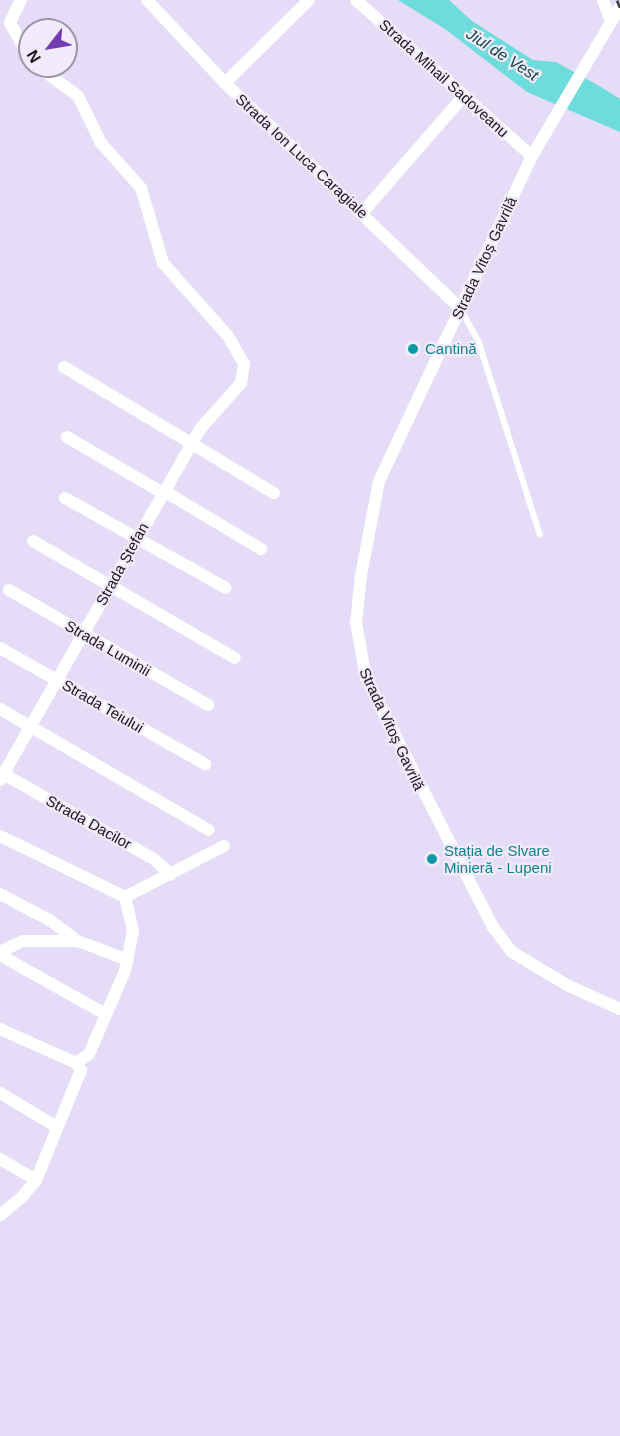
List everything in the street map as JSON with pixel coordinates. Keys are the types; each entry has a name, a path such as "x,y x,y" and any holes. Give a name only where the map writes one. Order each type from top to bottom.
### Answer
{"street":[{"path":"18,37 10,23 21,0"},
{"name":"Strada Ion Luca Caragiale","path":"147,0 225,83 460,308"},
{"path":"225,83 309,0"},
{"name":"Strada Mihail Sadoveanu","path":"356,0 532,156"},
{"path":"603,0 611,22"},
{"name":"Strada Vitoș Gavrilă","path":"620,6 582,66 532,156 460,308 373,502 357,606 361,664 403,754 503,942 512,952 567,985 620,1009"},
{"name":"Strada Ștefan","path":"1,775 191,444 209,417 241,383 244,364 240,355 164,263 141,188 101,143 78,96 53,78"},
{"path":"362,213 463,97"},
{"path":"64,367 274,493"},
{"path":"67,437 261,549"},
{"path":"65,498 226,588"},
{"path":"33,541 235,658"},
{"name":"Strada Luminii","path":"9,590 208,705"},
{"name":"Strada Teiului","path":"0,648 205,764"},
{"path":"0,709 209,830"},
{"name":"Strada Dacilor","path":"1,775 154,859 171,875"},
{"path":"0,836 125,897"},
{"path":"125,897 224,846"},
{"path":"0,894 51,921 78,941 128,960"},
{"path":"76,1063 88,1054 128,960 133,931 125,897"},
{"path":"0,954 23,941 78,941"},
{"path":"0,954 105,1014"},
{"path":"0,1029 76,1063 81,1070 55,1126 36,1180 23,1197 0,1215"},
{"path":"0,1094 55,1126"},
{"path":"0,1159 36,1180"}],"lane":[{"path":"460,308 479,343 540,535"}],"water":[{"name":"Jiul de Vest","path":"398,0 449,0 472,21 533,60 556,62 601,87 620,99 620,132 527,92 445,29"}],"railway":[{"path":"617,0 620,7"}],"place":[{"name":"Cantină","path":"413,349"},
{"name":"Stația de Slvare Minieră - Lupeni","path":"432,859"}]}
